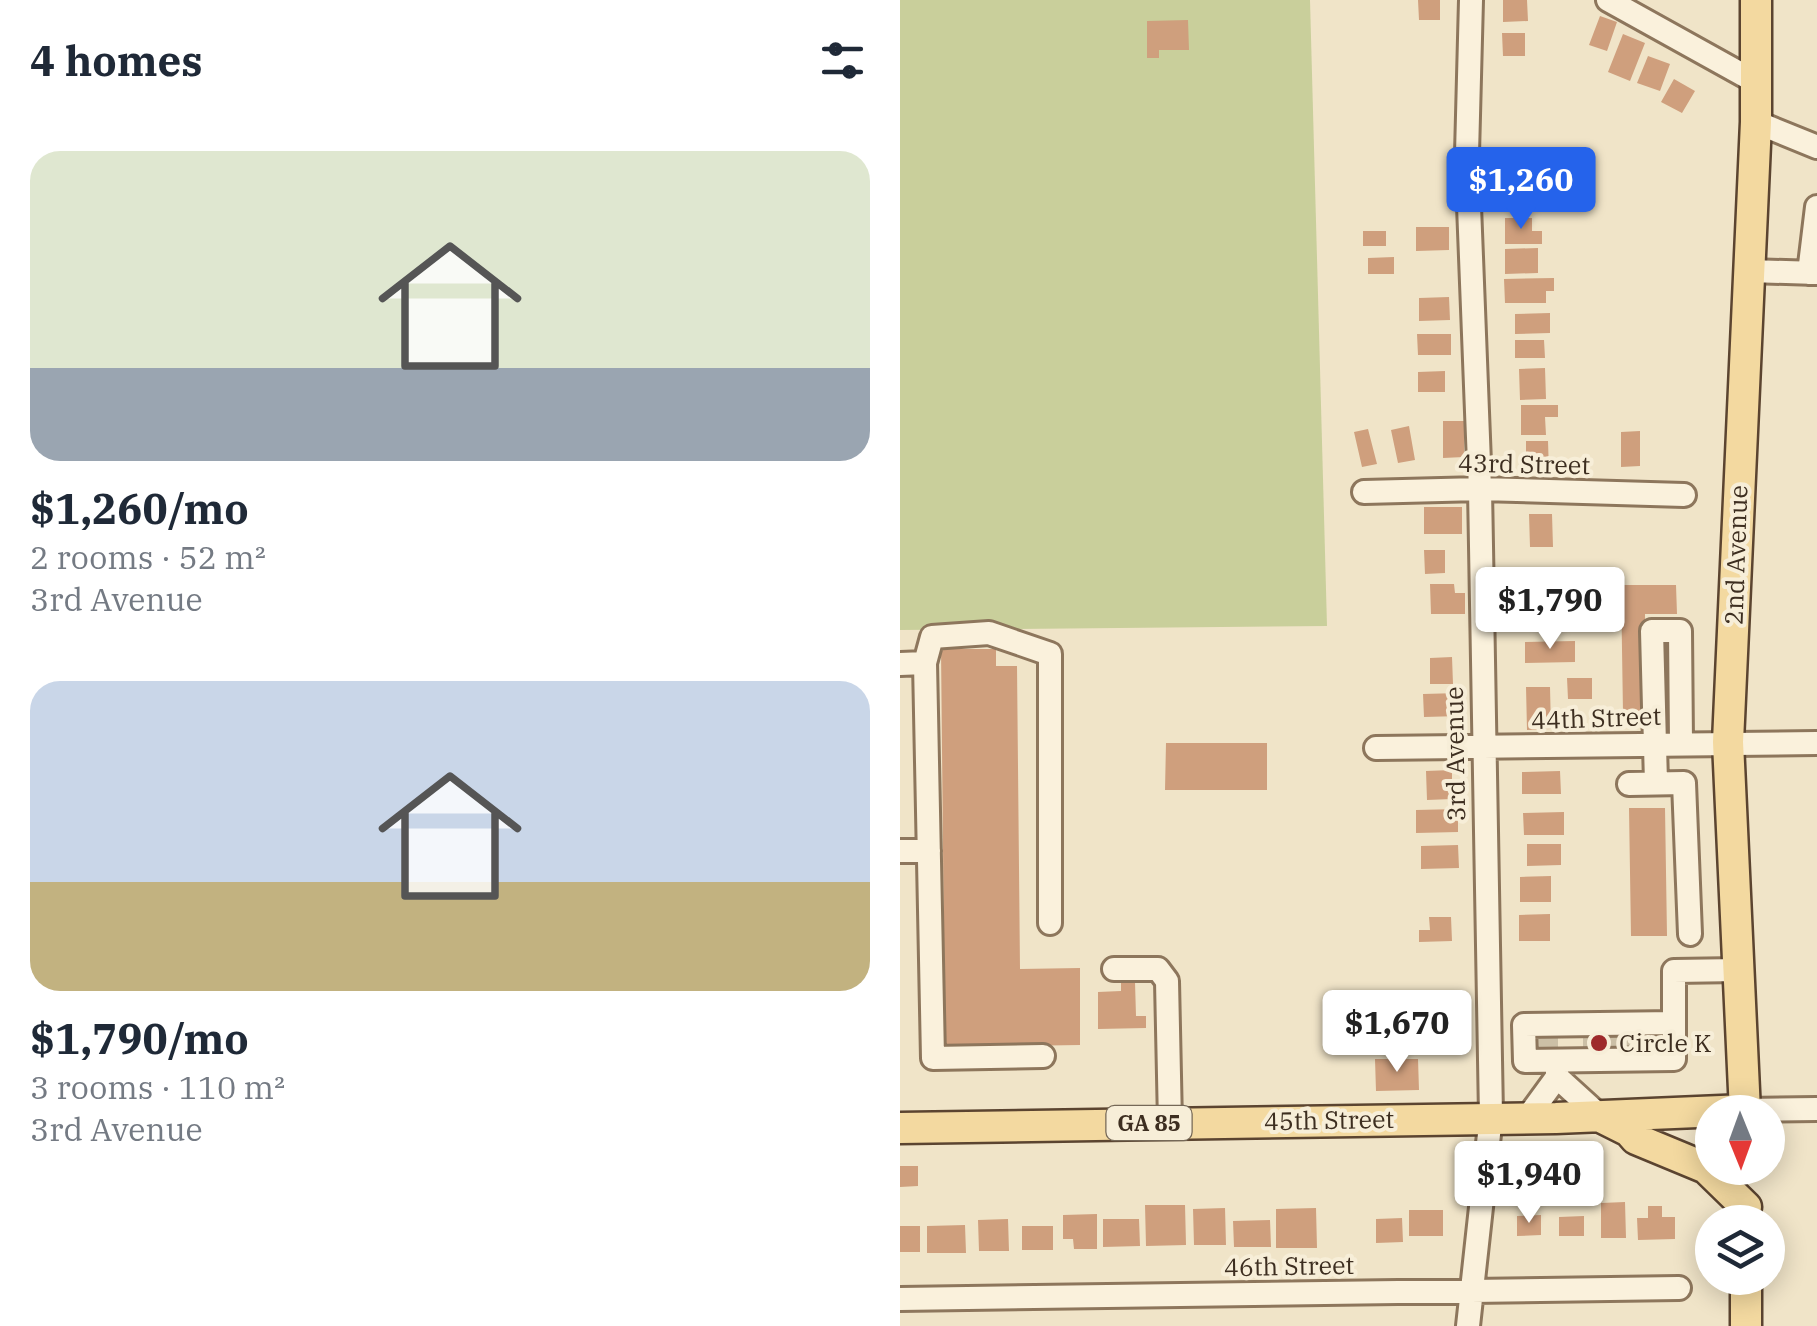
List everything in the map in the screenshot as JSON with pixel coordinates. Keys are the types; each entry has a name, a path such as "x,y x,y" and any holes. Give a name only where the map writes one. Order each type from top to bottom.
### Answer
{"main road":[{"name":"2nd Avenue","path":"1744,1095 1728,742 1756,122 1756,0"},
{"name":"45th Street","path":"900,1128 1695,1113"},
{"path":"1601,1117 1630,1131 1695,1146"},
{"path":"1630,1131 1636,1139 1706,1168 1737,1205"},
{"path":"1746,1295 1746,1326"}],"street":[{"name":"3rd Avenue","path":"1468,1326 1469,1291 1490,1147 1480,489 1467,154 1471,0"},
{"path":"1608,0 1754,80"},
{"path":"1756,122 1817,147"},
{"path":"1749,271 1813,273 1817,206"},
{"name":"43rd Street","path":"1364,492 1480,489 1684,495"},
{"path":"1656,783 1652,631 1680,631 1681,743"},
{"path":"1042,1056 933,1058 925,662 932,637 989,633 1050,654 1050,923"},
{"path":"900,664 925,662"},
{"name":"44th Street","path":"1376,748 1817,743"},
{"path":"1629,784 1684,783 1690,934"},
{"path":"900,852 929,851"},
{"path":"1114,969 1158,969 1168,981 1170,1123"},
{"path":"1527,1118 1674,971 1739,970"},
{"path":"1488,1032 1600,1043"},
{"path":"1600,1043 1601,1117"},
{"name":"45th Street","path":"1785,1110 1817,1109"},
{"name":"46th Street","path":"900,1299 1678,1288"}],"green space":[{"path":"900,0 1310,0 1327,626 900,630"}],"building":[{"path":"1418,0 1440,0 1440,20 1419,20"},
{"path":"1503,0 1527,0 1528,21 1503,22"},
{"path":"1600,16 1617,22 1607,51 1589,45"},
{"path":"1188,20 1189,50 1159,50 1159,58 1147,58 1147,21"},
{"path":"1502,33 1525,33 1525,56 1503,56"},
{"path":"1623,34 1645,43 1630,81 1608,72"},
{"path":"1648,56 1670,64 1660,91 1637,83"},
{"path":"1674,79 1695,91 1682,113 1661,102"},
{"path":"1505,218 1532,218 1532,231 1542,231 1542,244 1505,244"},
{"path":"1416,227 1449,227 1449,250 1416,251"},
{"path":"1363,231 1386,231 1386,246 1363,246"},
{"path":"1538,248 1538,273 1505,274 1505,249"},
{"path":"1394,257 1394,274 1368,274 1368,258"},
{"path":"1554,278 1554,291 1546,291 1546,303 1505,303 1504,279"},
{"path":"1449,297 1450,320 1419,321 1419,298"},
{"path":"1550,313 1550,333 1515,334 1515,314"},
{"path":"1417,334 1451,334 1451,355 1418,355"},
{"path":"1515,340 1544,340 1545,358 1515,358"},
{"path":"1545,368 1546,399 1520,400 1519,369"},
{"path":"1445,371 1445,392 1418,392 1418,372"},
{"path":"1521,405 1558,405 1558,417 1545,417 1546,435 1521,435"},
{"path":"1443,421 1464,421 1464,457 1443,458"},
{"path":"1409,426 1415,460 1398,463 1391,430"},
{"path":"1368,429 1377,464 1362,467 1354,432"},
{"path":"1640,431 1640,466 1621,467 1621,432"},
{"path":"1526,441 1548,441 1549,472 1526,473"},
{"path":"1424,507 1462,507 1462,534 1424,534"},
{"path":"1529,514 1552,514 1553,547 1530,547"},
{"path":"1424,550 1445,550 1445,573 1425,574"},
{"path":"1430,584 1454,584 1455,593 1465,593 1465,614 1431,614"},
{"path":"1621,585 1676,585 1677,614 1645,614 1646,713 1623,713"},
{"path":"1537,587 1581,587 1582,605 1537,605"},
{"path":"1575,641 1575,662 1525,663 1525,642"},
{"path":"941,649 996,649 996,666 1017,666 1020,969 1080,968 1080,1045 945,1047"},
{"path":"1452,657 1453,684 1430,684 1430,658"},
{"path":"1567,678 1592,678 1592,699 1568,699"},
{"path":"1526,687 1550,687 1551,729 1527,730"},
{"path":"1459,693 1460,716 1424,717 1423,694"},
{"path":"1166,743 1267,743 1267,790 1165,790"},
{"path":"1452,770 1452,799 1427,800 1426,771"},
{"path":"1560,771 1561,794 1522,794 1522,772"},
{"path":"1629,808 1665,808 1667,936 1631,936"},
{"path":"1458,809 1458,832 1416,833 1416,810"},
{"path":"1564,812 1564,835 1524,835 1523,813"},
{"path":"1527,844 1561,844 1561,865 1527,866"},
{"path":"1458,845 1459,868 1421,869 1421,846"},
{"path":"1551,876 1551,902 1520,902 1520,877"},
{"path":"1550,914 1550,941 1519,941 1519,915"},
{"path":"1429,917 1451,917 1452,941 1419,942 1419,930 1430,930"},
{"path":"1121,982 1135,982 1136,1016 1146,1016 1146,1028 1098,1029 1098,992 1121,991"},
{"path":"1454,1012 1454,1051 1378,1053 1377,1014"},
{"path":"1375,1059 1418,1059 1419,1090 1376,1091"},
{"path":"900,1166 918,1166 918,1186 900,1187"},
{"path":"1625,1202 1626,1238 1601,1238 1601,1203"},
{"path":"1145,1205 1185,1205 1186,1245 1146,1246"},
{"path":"1648,1206 1662,1206 1662,1217 1675,1217 1675,1239 1638,1240 1637,1218 1648,1218"},
{"path":"1225,1208 1226,1245 1194,1245 1193,1209"},
{"path":"1316,1208 1317,1248 1276,1248 1276,1209"},
{"path":"1409,1210 1443,1210 1443,1236 1409,1236"},
{"path":"1097,1214 1097,1249 1074,1249 1073,1239 1063,1239 1063,1215"},
{"path":"1541,1215 1541,1235 1517,1236 1517,1216"},
{"path":"1584,1216 1584,1236 1559,1236 1559,1217"},
{"path":"1402,1218 1403,1242 1376,1243 1376,1219"},
{"path":"1008,1219 1009,1251 979,1251 978,1220"},
{"path":"1103,1219 1139,1219 1140,1246 1103,1247"},
{"path":"1270,1220 1271,1247 1234,1247 1233,1221"},
{"path":"965,1225 966,1253 927,1253 927,1226"},
{"path":"900,1226 920,1226 920,1252 900,1252"},
{"path":"1022,1226 1053,1226 1053,1250 1022,1250"}],"tunnel":[{"path":"1594,1034 1594,1051"},
{"path":"1654,1034 1655,1051"},
{"path":"1547,1035 1547,1052"},
{"path":"1617,1035 1617,1050"},
{"path":"1637,1035 1637,1050"}],"place":[{"name":"Circle K","path":"1599,1043"}]}
